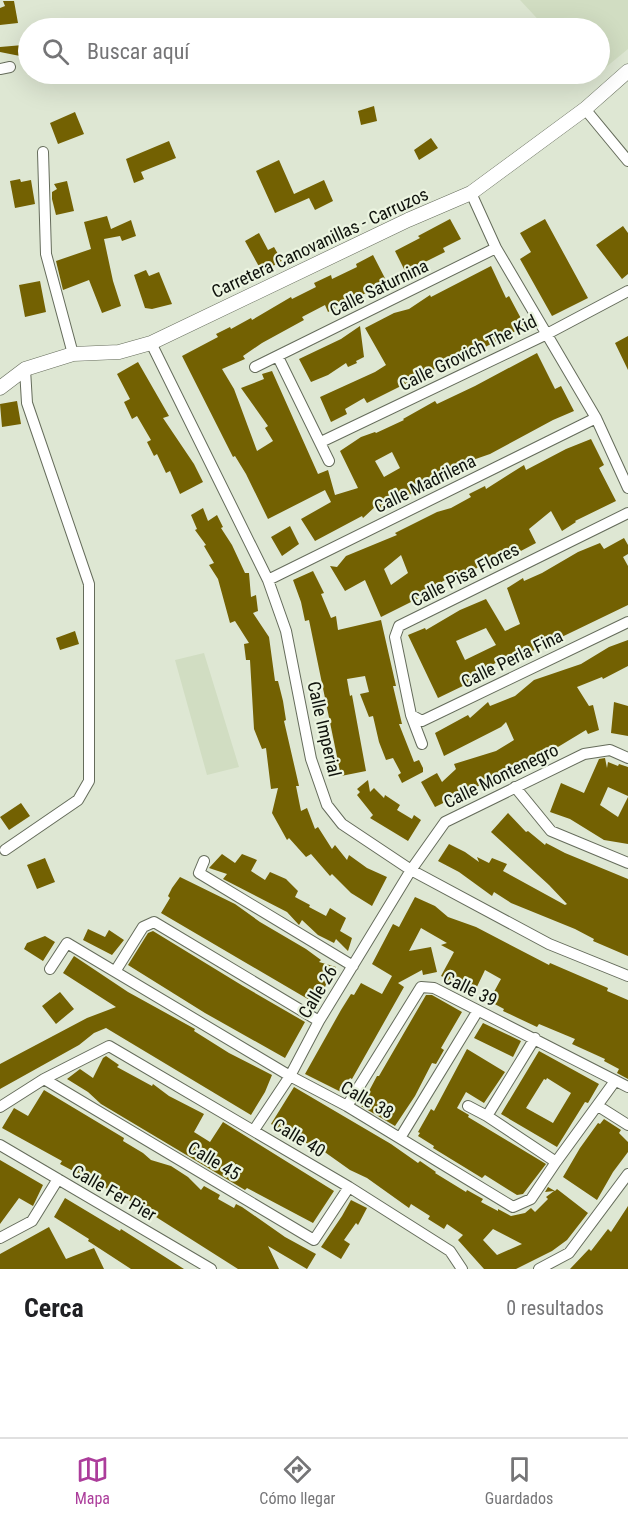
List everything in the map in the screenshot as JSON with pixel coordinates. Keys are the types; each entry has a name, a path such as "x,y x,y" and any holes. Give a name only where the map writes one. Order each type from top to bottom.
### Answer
{"street":[{"name":"Carretera Canovanillas - Carruzos","path":"0,388 25,369 73,354 119,352 152,342 408,220 471,194 585,109 628,72"},
{"path":"585,109 628,161"},
{"path":"43,152 46,254 73,354"},
{"path":"471,194 496,248 596,418 628,488"},
{"name":"Calle Saturnina","path":"255,368 496,248"},
{"name":"Calle Grovich The Kid","path":"321,442 547,334 628,291"},
{"name":"Calle Imperial","path":"152,342 268,580 286,631 311,759 327,805 342,824 411,870 549,944 628,976"},
{"path":"278,357 329,461"},
{"path":"5,850 78,800 89,781 89,584 27,403 25,369"},
{"name":"Calle Madrilena","path":"268,580 596,418"},
{"name":"Calle Pisa Flores","path":"422,744 411,716 395,637 399,626 628,513"},
{"name":"Calle Perla Fina","path":"411,716 422,721 628,621"},
{"name":"Calle Montenegro","path":"411,870 445,822 584,754 610,750 628,758"},
{"path":"516,787 552,831 628,863"},
{"path":"204,861 199,873 353,966"},
{"name":"Calle 26","path":"254,1130 290,1076 319,1021 411,870"},
{"path":"116,970 143,927 154,922 319,1021"},
{"name":"Calle 38","path":"50,969 67,943 116,970 290,1076 347,1106 513,1207 531,1199 615,1081"},
{"name":"Calle 39","path":"347,1106 421,987 434,988 477,1012 535,1038 628,1087"},
{"path":"400,1138 477,1012"},
{"path":"487,1116 535,1038"},
{"name":"Calle 40","path":"44,1079 109,1046 349,1187 450,1251 462,1269"},
{"path":"0,1107 44,1079"},
{"name":"Calle 45","path":"44,1079 314,1239 349,1187"},
{"path":"468,1106 556,1162"},
{"path":"598,1106 628,1125"},
{"name":"Calle Fer Pier","path":"0,1145 211,1269"},
{"path":"539,1269 569,1253 628,1174"},
{"path":"0,1238 32,1221 58,1179"}],"shaded area":[{"path":"520,0 628,0 628,49 610,64 610,18 537,18"},
{"path":"204,653 239,767 207,775 175,660"}],"building":[{"path":"3,1 14,1 18,23 0,25 0,8 5,6"},
{"path":"18,45 18,56 0,52 0,47"},
{"path":"374,106 377,121 361,125 358,111"},
{"path":"75,112 84,134 58,144 50,123"},
{"path":"431,138 438,148 419,160 414,150"},
{"path":"169,141 176,158 141,172 144,179 134,183 126,159"},
{"path":"279,160 294,194 324,180 333,201 315,210 309,198 275,213 256,171"},
{"path":"20,179 21,182 31,180 35,204 15,208 10,181"},
{"path":"67,181 74,211 56,215 52,199 52,192 57,189 54,184"},
{"path":"107,216 111,229 131,220 136,236 122,241 120,236 104,239 121,306 102,313 89,280 63,290 56,261 91,249 84,222"},
{"path":"450,219 461,239 443,248 445,252 423,263 425,266 407,275 395,251"},
{"path":"545,219 588,298 552,316 520,259 531,252 520,233"},
{"path":"623,226 628,233 628,274 622,279 596,245"},
{"path":"259,233 268,250 274,247 282,261 262,272 245,241"},
{"path":"373,255 389,286 373,295 370,291 328,312 325,305 302,317 304,320 262,343 243,356 245,359 222,369 234,389 257,451 273,441 265,428 268,426 241,388 264,379 262,374 272,371 318,474 328,470 335,495 358,488 340,451 361,437 404,420 435,401 437,404 537,353 555,389 561,386 574,411 490,454 467,462 469,465 460,471 459,469 398,502 380,510 377,505 363,518 362,516 315,541 301,519 331,502 325,490 268,519 246,474 235,456 233,457 182,356 218,337 216,334 251,318 252,320 291,297 292,299 316,287 314,283 331,275 332,279 357,267 356,264","holes":["392,452 400,468 384,477 375,461"]},
{"path":"491,266 506,298 509,296 525,326 449,366 447,363 367,403 364,398 345,409 347,414 331,422 320,397 386,365 365,328 394,313 409,309 430,295 431,297"},
{"path":"146,270 149,276 159,272 172,304 152,309 145,308 134,275"},
{"path":"40,281 46,312 25,317 19,285"},
{"path":"360,326 364,357 356,361 357,363 348,367 346,363 328,375 311,382 299,359 341,339"},
{"path":"628,336 628,370 615,343"},
{"path":"138,362 169,416 163,418 194,464 203,482 180,494 170,471 166,473 157,454 154,456 147,442 151,440 137,416 132,419 124,402 130,399 117,374"},
{"path":"17,401 21,424 2,427 0,404"},
{"path":"591,439 604,465 599,468 616,501 575,521 562,531 551,511 529,529 536,543 502,561 501,558 481,568 480,566 460,579 458,573 436,585 437,589 381,617 365,580 345,591 330,566 337,567 346,556 397,535 395,533 437,512 451,508 471,497 469,494 485,486 486,489 524,465 526,470","holes":["401,555 408,573 391,585 384,569"]},
{"path":"203,508 208,521 217,515 223,527 221,528 245,573 249,573 251,597 256,595 258,611 253,613 269,637 275,681 278,681 283,701 286,720 284,721 299,786 296,786 301,811 307,808 315,829 318,827 332,849 335,845 347,860 349,855 367,868 387,877 372,906 351,893 332,874 330,876 311,854 306,857 289,838 287,840 272,813 278,788 271,789 266,748 262,749 254,729 250,660 246,660 244,644 249,643 235,621 230,623 218,579 209,565 214,563 204,546 206,545 195,530 197,529 191,515"},
{"path":"290,526 299,544 282,556 271,537"},
{"path":"624,538 628,545 628,554 623,557 628,566 628,605 516,659 513,654 486,668 488,672 438,698 408,635 425,628 426,630 460,610 486,599 505,631 520,624 507,588 523,578 524,581 542,573 578,552 600,543 604,549","holes":["486,628 496,645 465,660 456,641"]},
{"path":"313,571 324,593 321,594 331,618 336,616 338,630 381,620 396,686 393,686 402,724 399,724 414,762 419,760 423,768 423,772 402,783 398,775 401,773 393,758 386,760 373,716 369,717 360,694 369,692 365,676 347,679 366,771 341,776 309,620 305,621 293,580"},
{"path":"75,631 79,644 60,650 56,638"},
{"path":"628,640 628,666 603,679 602,677 577,687 589,706 593,705 599,730 588,734 586,730 544,757 526,763 435,807 421,782 437,773 442,782 456,769 454,764 496,751 514,740 506,722 501,727 444,756 435,733 468,715 470,718 488,702 490,706 515,696 534,680 581,664 609,647"},
{"path":"614,702 628,706 628,736 611,733"},
{"path":"605,758 607,768 608,762 628,767 628,796 608,787 600,805 618,817 628,797 628,844 604,840 570,819 550,812 561,783 584,793 599,759"},
{"path":"368,780 370,792 374,788 384,798 385,795 400,805 397,810 412,819 414,815 421,820 408,841 370,818 373,815 357,795 360,792 357,789"},
{"path":"21,803 30,816 9,830 0,817"},
{"path":"508,813 526,832 528,831 545,845 546,843 628,879 628,956 593,941 594,939 575,929 511,903 494,892 492,896 459,872 438,861 449,844 479,862 477,857 489,863 492,858 507,864 503,871 565,905 567,904 491,832"},
{"path":"222,854 235,863 242,854 257,860 251,871 265,880 270,872 286,879 298,891 295,897 310,905 309,907 326,916 330,908 346,918 340,931 352,938 348,951 336,939 334,943 318,935 302,920 299,925 287,912 223,879 227,874 209,868"},
{"path":"45,858 55,882 37,889 27,865"},
{"path":"180,877 235,904 260,922 306,949 321,960 319,962 336,967 330,984 327,982 318,1005 161,913 170,898 168,896 172,888"},
{"path":"415,897 435,906 448,917 476,927 549,965 550,963 608,988 607,991 628,1000 628,1079 617,1073 619,1069 604,1061 605,1059 572,1044 575,1039 539,1024 537,1027 503,1011 504,1009 489,1001 501,979 485,970 474,993 444,981 445,978 441,976 454,952 441,945 447,943 421,928 409,951 431,947 437,972 423,975 422,970 398,983 404,987 352,1079 350,1078 341,1092 305,1074 341,1010 361,983 382,994 392,976 372,964 393,924 399,927"},
{"path":"88,929 105,937 109,930 124,940 112,955 83,940"},
{"path":"153,931 305,1022 285,1058 205,1013 128,965 148,933"},
{"path":"45,936 55,942 43,961 24,949 27,943"},
{"path":"74,956 128,992 195,1029 194,1031 229,1053 272,1075 251,1115 106,1028 0,1089 0,1064 87,1018 116,1007 63,973"},
{"path":"60,992 74,1009 56,1024 42,1006"},
{"path":"426,995 432,995 462,1012 441,1048 444,1050 436,1064 432,1063 415,1096 395,1126 361,1106"},
{"path":"483,1023 521,1041 513,1057 474,1038"},
{"path":"467,1049 505,1072 484,1103 466,1092 457,1108 546,1164 523,1194 517,1195 485,1175 482,1178 433,1148 434,1146 418,1136 420,1133 418,1132 431,1109 434,1111"},
{"path":"539,1051 599,1084 557,1147 501,1114","holes":["547,1078 571,1093 553,1123 526,1108 544,1079"]},
{"path":"106,1056 119,1065 117,1067 152,1086 153,1084 169,1096 204,1114 194,1132 210,1142 223,1122 334,1191 313,1223 247,1188 245,1190 101,1104 88,1092 67,1079 80,1069 93,1078"},
{"path":"294,1087 391,1144 418,1163 420,1161 466,1192 467,1190 483,1199 481,1202 498,1211 498,1209 511,1216 525,1213 531,1208 535,1212 548,1199 546,1197 554,1191 545,1192 548,1187 555,1191 557,1189 588,1213 567,1240 552,1251 516,1269 484,1269 458,1240 463,1235 447,1224 444,1229 428,1219 430,1216 411,1204 409,1208 319,1148 318,1150 286,1134 271,1124","holes":["493,1229 522,1244 497,1255 483,1240"]},
{"path":"44,1090 124,1138 123,1141 151,1160 171,1166 188,1177 201,1190 204,1186 220,1195 218,1199 234,1208 236,1204 242,1207 285,1237 316,1254 307,1269 268,1246 279,1269 238,1269 134,1203 60,1164 62,1161 2,1128 14,1108 28,1116"},
{"path":"604,1119 621,1130 619,1133 628,1142 628,1152 597,1200 563,1177 580,1148 598,1123 600,1124"},
{"path":"0,1160 43,1185 33,1206 19,1198 0,1224"},
{"path":"65,1198 120,1231 121,1229 184,1269 131,1269 54,1217"},
{"path":"351,1200 367,1208 358,1225 356,1223 344,1240 350,1244 341,1259 321,1247"},
{"path":"628,1206 628,1269 570,1269 589,1249 591,1251 608,1229 611,1232"},
{"path":"49,1227 66,1259 94,1248 104,1269 0,1269 0,1254"}]}
